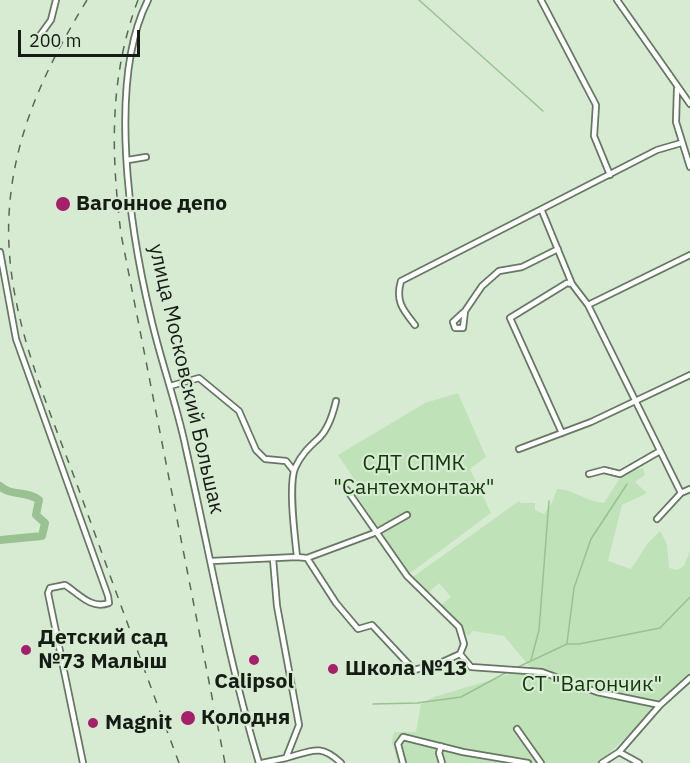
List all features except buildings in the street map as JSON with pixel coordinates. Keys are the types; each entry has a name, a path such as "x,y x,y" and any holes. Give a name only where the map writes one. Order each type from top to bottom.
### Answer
{"street":[{"path":"38,38 51,20 56,0"},
{"name":"улица Московский Большак","path":"148,0 136,28 129,63 126,97 128,160 139,262 211,561 233,672 261,763"},
{"path":"549,0 542,2 596,105 594,136 610,175"},
{"path":"617,0 677,89 690,104"},
{"path":"677,89 676,122 690,166"},
{"path":"415,325 400,306 398,292 401,281 542,211 657,150 681,143"},
{"path":"128,160 146,157"},
{"path":"542,211 570,281 588,304 681,493"},
{"path":"465,311 482,286 498,271 522,267 558,249"},
{"path":"0,252 16,339 86,531 109,603 103,605 83,599 65,585 50,588 48,592 83,763"},
{"path":"588,304 690,255"},
{"path":"562,433 510,318 570,281"},
{"path":"519,449 636,401 690,375"},
{"path":"170,386 199,378 239,411 256,450 265,459 286,461 294,471"},
{"path":"297,557 293,517 294,471 308,446 319,439 331,419 336,401"},
{"path":"589,474 604,470 620,474 660,451"},
{"path":"657,519 681,493 690,489"},
{"path":"307,558 336,603 358,629 372,625 414,670 438,664 460,654 464,644 459,627 407,576 347,490"},
{"path":"211,561 307,558 377,532 407,515"},
{"path":"273,560 277,606 299,725 286,758"},
{"path":"460,654 471,667 494,667 526,673 542,672 597,692 660,705"},
{"path":"526,673 530,679"},
{"path":"602,763 619,752 660,705 690,678"},
{"path":"517,729 541,763"},
{"path":"403,763 398,744 403,737 503,761 528,763"},
{"path":"441,746 439,753 442,763"},
{"path":"261,763 320,749 331,753 341,763"},
{"path":"619,752 639,763"}],"green space":[{"name":"СДТ СПМК \"Сантехмонтаж\"","path":"458,393 486,457 470,469 491,513 409,574 353,490 358,485 338,455 425,403"},
{"name":"СТ \"Вагончик\"","path":"643,468 645,475 635,482 647,493 622,505 608,561 631,569 648,543 660,531 667,544 669,568 677,570 684,566 690,551 690,672 677,688 599,763 398,763 392,742 394,732 416,732 421,704 434,697 531,668 504,636 473,631 468,636 441,605 451,597 439,583 427,594 410,579 519,501 535,503 535,510 544,514 552,503 557,489 604,503 623,473"}],"waterway":[{"path":"419,0 543,111"},
{"path":"567,643 574,588 591,539 627,484"},
{"path":"0,486 39,500 36,515 45,523 42,536 0,540"},
{"path":"531,660 539,630 549,501"},
{"path":"516,668 567,644 579,644 660,628 690,597"},
{"path":"373,704 417,703 461,697 509,671"}],"railway":[{"path":"87,0 45,76 17,157 9,215 9,251 13,286 41,390 179,763"},
{"path":"138,0 129,29 117,87 114,145 121,234 225,763"}],"place":[{"name":"Вагонное депо","path":"63,204"},
{"name":"Детский сад №73 Малыш","path":"26,650"},
{"name":"Сalipsol","path":"254,660"},
{"name":"Школа №13","path":"333,669"},
{"name":"Колодня","path":"188,718"},
{"name":"Magnit","path":"93,723"}]}
